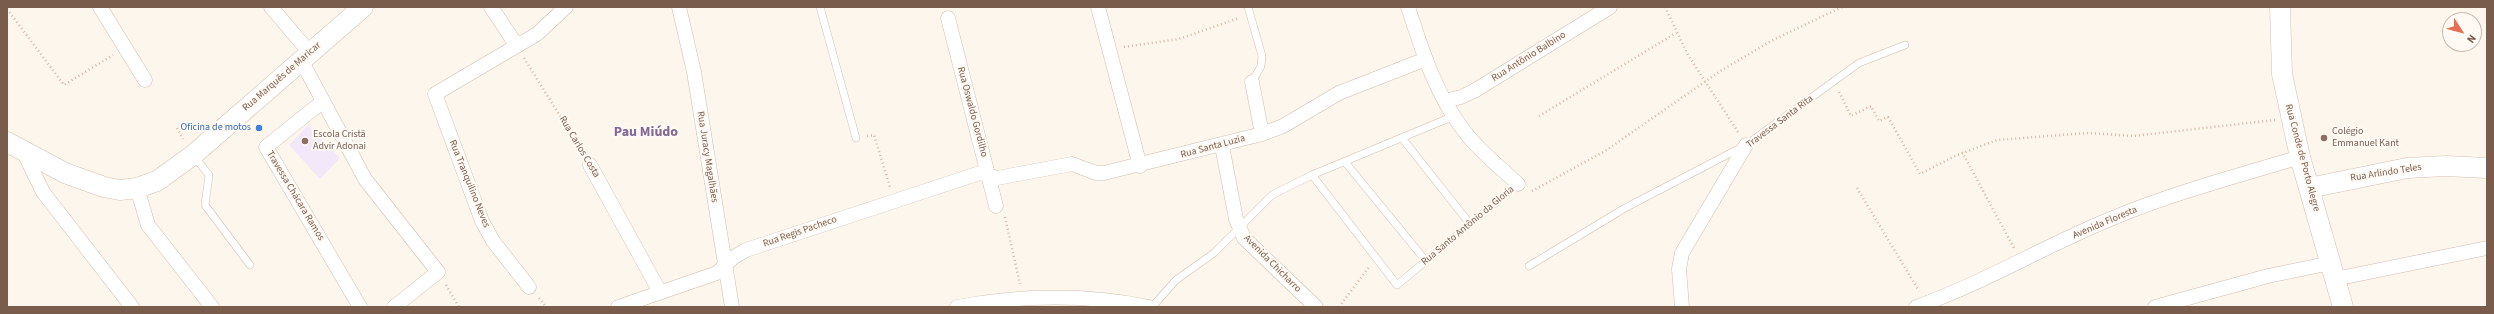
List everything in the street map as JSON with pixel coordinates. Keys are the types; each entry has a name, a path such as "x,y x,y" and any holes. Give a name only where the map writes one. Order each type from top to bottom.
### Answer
{"main road":[{"name":"Rua Marquês de Maricar","path":"7,142 24,153 92,183 120,190 137,188 157,181 193,155 363,7"},
{"name":"Rua Conde de Porto Alegre","path":"2280,7 2282,74 2291,118 2300,157 2344,307"},
{"name":"Rua Arlindo Teles","path":"2309,188 2407,168 2446,166 2487,168"}],"street":[{"path":"100,7 145,80"},
{"path":"271,7 305,57 322,102 372,190 438,272 394,307"},
{"path":"491,7 517,46 542,30 566,7"},
{"name":"Rua Juracy Magalhães","path":"679,7 694,72 732,307"},
{"path":"1098,7 1140,166"},
{"name":"Rua Santo Antônio da Gloria","path":"1408,7 1426,59 1445,101 1454,116 1476,145 1518,184"},
{"name":"Rua Antônio Balbino","path":"1445,101 1461,97 1474,91 1610,7"},
{"name":"Rua Oswaldo Gordilho","path":"948,18 996,206"},
{"name":"Rua Tranquilino Neves","path":"517,46 434,94 482,221 493,241 529,287"},
{"name":"Rua Santa Luzia","path":"989,176 997,178 1064,164 1072,164 1096,173 1104,173 1140,166 1222,146 1283,126 1339,93 1426,59"},
{"path":"1252,82 1262,134"},
{"name":"Travessa Chácara Ramos","path":"322,102 266,147 360,307"},
{"name":"Travessa Santa Rita","path":"1682,307 1679,269 1682,253 1746,145"},
{"name":"Avenida Chicharro","path":"1222,146 1238,227 1244,238 1316,307"},
{"path":"24,153 43,192 132,307"},
{"name":"Avenida Floresta","path":"1921,305 2022,262 2112,218 2160,201 2300,157"},
{"name":"Rua Carlos Costa","path":"590,165 660,292"},
{"name":"Rua Regis Pacheco","path":"618,307 717,273 734,257 746,250 894,200 980,173 989,176"},
{"path":"137,188 148,225 212,307"},
{"path":"2155,307 2268,276 2333,271 2487,248"},
{"path":"957,307 1023,298 1105,299 1150,307"}],"lane":[{"path":"820,7 856,138"},
{"path":"1249,10 1262,56 1261,66 1252,82"},
{"name":"Travessa Santa Rita","path":"1746,145 1859,62 1905,45"},
{"path":"1150,307 1176,280 1214,253 1238,227 1272,196 1312,175 1454,116"},
{"path":"1402,138 1470,224"},
{"path":"1529,266 1625,208 1746,145"},
{"path":"193,155 209,175 205,205 250,265"},
{"path":"1345,162 1426,261"},
{"name":"Rua Santo Antônio da Gloria","path":"1312,175 1397,285 1518,184"}],"path":[{"path":"1665,7 1676,33 1705,82 1746,145"},
{"path":"1518,184 1531,192 1605,151 1705,82 1771,41 1842,7"},
{"path":"7,9 64,85 125,48"},
{"path":"1109,49 1179,39 1249,10"},
{"path":"1539,116 1676,33"},
{"name":"Rua Carlos Costa","path":"517,46 590,165"},
{"path":"1833,81 1851,116 1871,106 1878,121 1888,117 1920,174 1962,152 1985,144 2012,139 2087,134 2133,136 2291,118"},
{"path":"856,138 874,135 894,200"},
{"path":"1962,152 2022,262"},
{"path":"1857,188 1921,305"},
{"path":"996,206 1002,204 1023,298"},
{"path":"1339,307 1376,258"},
{"path":"438,272 459,307"}],"shaded area":[{"path":"308,125 340,158 320,179 289,145"}],"place":[{"name":"Oficina de motos","path":"259,128"},
{"name":"Colégio Emmanuel Kant","path":"2324,138"},
{"name":"Escola Cristã Advir Adonai","path":"305,141"}],"district":[{"name":"Pau Miúdo","path":"646,133"}]}
